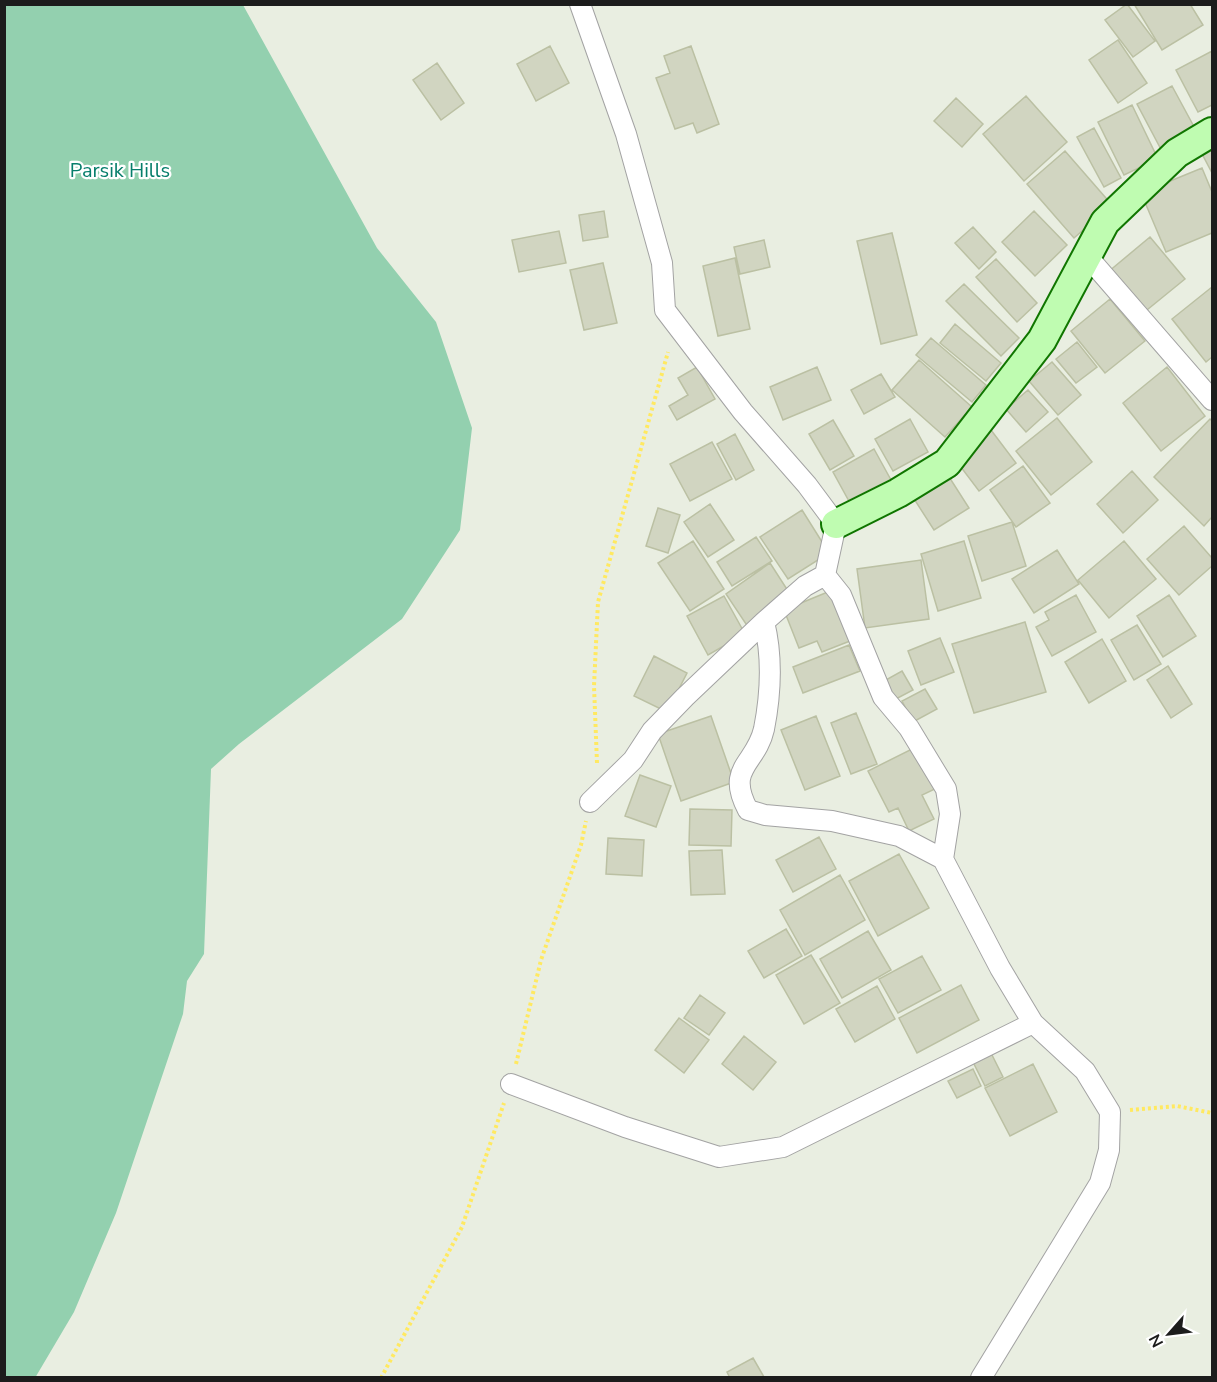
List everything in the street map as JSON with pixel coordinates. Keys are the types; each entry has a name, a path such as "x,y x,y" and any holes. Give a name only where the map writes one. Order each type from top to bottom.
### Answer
{"street":[{"path":"580,4 629,145 662,263 665,310 743,412 807,485 836,524 825,575 805,586 685,697 652,731 633,760 590,802"},
{"path":"836,524 898,493 947,463 1042,340 1105,222 1177,153 1212,132"},
{"path":"1087,256 1212,400"},
{"path":"825,575 841,595 884,697 909,728 946,789 950,814 945,851 1000,968 1033,1023 1085,1071 1110,1112 1109,1150 1100,1183 981,1377"},
{"path":"764,622 770,646 771,671 760,743 744,764 740,776 743,800 748,810 765,815 831,821 899,836 945,851"},
{"path":"511,1084 718,1157 783,1147 1033,1023"}],"path":[{"path":"381,1377 462,1227 511,1084 541,960 581,845 597,766 594,686 598,602 632,476 668,357 665,310"},
{"path":"1110,1112 1177,1106 1212,1113"}],"green space":[{"name":"Parsik Hills","path":"5,4 243,5 377,248 436,322 472,428 460,530 402,619 239,744 211,769 204,954 187,981 183,1014 116,1213 74,1312 35,1378 4,1377"}],"building":[{"path":"1127,4 1155,41 1133,57 1105,20"},
{"path":"1134,4 1190,4 1203,25 1162,50"},
{"path":"1118,40 1147,83 1118,103 1089,60"},
{"path":"550,46 569,83 536,101 517,64"},
{"path":"691,46 719,124 697,133 693,123 675,129 656,78 670,73 664,56"},
{"path":"1212,51 1212,105 1198,112 1176,70"},
{"path":"437,63 464,103 441,120 413,80"},
{"path":"1172,86 1199,136 1164,155 1137,104"},
{"path":"1026,96 1067,142 1024,181 983,134"},
{"path":"956,98 983,124 962,147 934,121"},
{"path":"1132,105 1158,159 1124,175 1098,122"},
{"path":"1094,128 1121,178 1104,187 1077,137"},
{"path":"1212,141 1212,173 1199,148"},
{"path":"1065,151 1112,205 1074,238 1027,184"},
{"path":"1202,168 1212,192 1212,233 1166,252 1141,193"},
{"path":"604,211 608,237 583,241 579,215"},
{"path":"1034,211 1067,245 1035,276 1002,242"},
{"path":"973,227 996,252 979,269 955,243"},
{"path":"559,231 566,263 519,272 512,240"},
{"path":"892,233 917,335 881,344 857,241"},
{"path":"1150,237 1185,279 1142,314 1108,272"},
{"path":"764,240 770,267 740,274 734,247"},
{"path":"735,258 750,329 718,336 703,266"},
{"path":"996,259 1037,303 1017,322 976,277"},
{"path":"603,263 617,323 584,330 570,270"},
{"path":"964,284 1019,338 1001,356 946,301"},
{"path":"1212,287 1212,357 1206,362 1172,319"},
{"path":"1110,299 1145,341 1105,373 1071,331"},
{"path":"955,324 1001,363 986,381 940,343"},
{"path":"931,338 986,385 972,402 916,355"},
{"path":"1077,342 1097,367 1076,383 1056,359"},
{"path":"919,360 972,407 945,437 892,390"},
{"path":"1052,362 1081,395 1058,415 1029,381"},
{"path":"697,367 715,399 677,420 669,406 688,395 678,378"},
{"path":"817,367 831,400 783,420 770,387"},
{"path":"1167,367 1205,416 1161,451 1123,403"},
{"path":"881,374 895,397 864,414 851,390"},
{"path":"1028,390 1048,412 1026,432 1006,409"},
{"path":"1057,418 1092,462 1051,495 1016,451"},
{"path":"910,419 928,452 893,471 875,439"},
{"path":"1210,419 1212,421 1212,517 1204,526 1154,477"},
{"path":"833,420 854,456 830,470 809,434"},
{"path":"991,430 1016,463 979,491 954,458"},
{"path":"735,434 754,470 736,480 717,444"},
{"path":"712,442 732,479 690,501 670,464"},
{"path":"874,449 891,480 850,503 833,472"},
{"path":"1023,466 1050,503 1016,527 990,490"},
{"path":"944,469 969,508 934,530 909,491"},
{"path":"1132,471 1158,500 1123,533 1097,504"},
{"path":"710,504 734,540 708,557 684,522"},
{"path":"658,508 680,515 668,553 646,546"},
{"path":"802,510 829,553 788,579 760,537"},
{"path":"1012,522 1026,566 982,581 968,536"},
{"path":"1184,526 1212,558 1212,566 1179,595 1147,559"},
{"path":"756,537 772,561 732,586 717,562"},
{"path":"693,541 724,589 690,611 658,563"},
{"path":"964,541 981,598 938,611 921,554"},
{"path":"1124,541 1156,579 1109,618 1078,580"},
{"path":"1057,550 1079,584 1034,613 1012,579"},
{"path":"921,560 929,619 865,628 857,569"},
{"path":"770,563 792,597 748,627 726,594"},
{"path":"835,589 855,639 822,652 817,641 799,648 784,610"},
{"path":"1076,595 1096,632 1052,656 1036,627 1049,620 1045,612"},
{"path":"1169,595 1196,636 1163,657 1137,616"},
{"path":"724,596 745,634 708,655 687,616"},
{"path":"1025,622 1046,692 974,713 952,644"},
{"path":"1137,625 1161,664 1134,680 1111,640"},
{"path":"940,638 954,672 921,685 908,651"},
{"path":"1102,639 1126,681 1089,703 1065,662"},
{"path":"849,645 860,671 803,693 793,667"},
{"path":"654,656 687,673 667,712 634,696"},
{"path":"1168,666 1192,704 1171,718 1147,680"},
{"path":"902,671 913,690 894,700 884,681"},
{"path":"925,689 937,709 913,722 902,701"},
{"path":"856,713 877,764 851,774 831,723"},
{"path":"711,716 734,782 681,801 658,734"},
{"path":"816,716 840,776 805,790 781,730"},
{"path":"916,747 937,788 922,795 934,819 909,831 898,808 889,812 868,771"},
{"path":"640,775 671,786 656,827 625,816"},
{"path":"690,809 732,810 731,846 689,845"},
{"path":"819,837 836,869 793,892 776,860"},
{"path":"608,838 644,840 642,876 606,874"},
{"path":"722,850 725,894 691,895 689,851"},
{"path":"899,854 929,908 878,936 849,881"},
{"path":"840,875 865,920 805,955 780,910"},
{"path":"786,929 802,956 764,978 748,951"},
{"path":"868,931 891,970 842,998 820,959"},
{"path":"811,955 840,1003 804,1024 776,975"},
{"path":"922,956 941,990 898,1013 879,979"},
{"path":"961,985 979,1020 917,1053 899,1018"},
{"path":"877,986 895,1019 855,1042 836,1009"},
{"path":"700,995 725,1013 709,1035 684,1018"},
{"path":"679,1018 709,1040 684,1073 655,1050"},
{"path":"744,1036 776,1062 753,1090 722,1064"},
{"path":"988,1047 1003,1077 985,1086 970,1056"},
{"path":"1033,1064 1057,1112 1010,1136 985,1088"},
{"path":"973,1069 981,1086 957,1098 948,1081"},
{"path":"753,1358 764,1377 730,1378 727,1372"}]}
